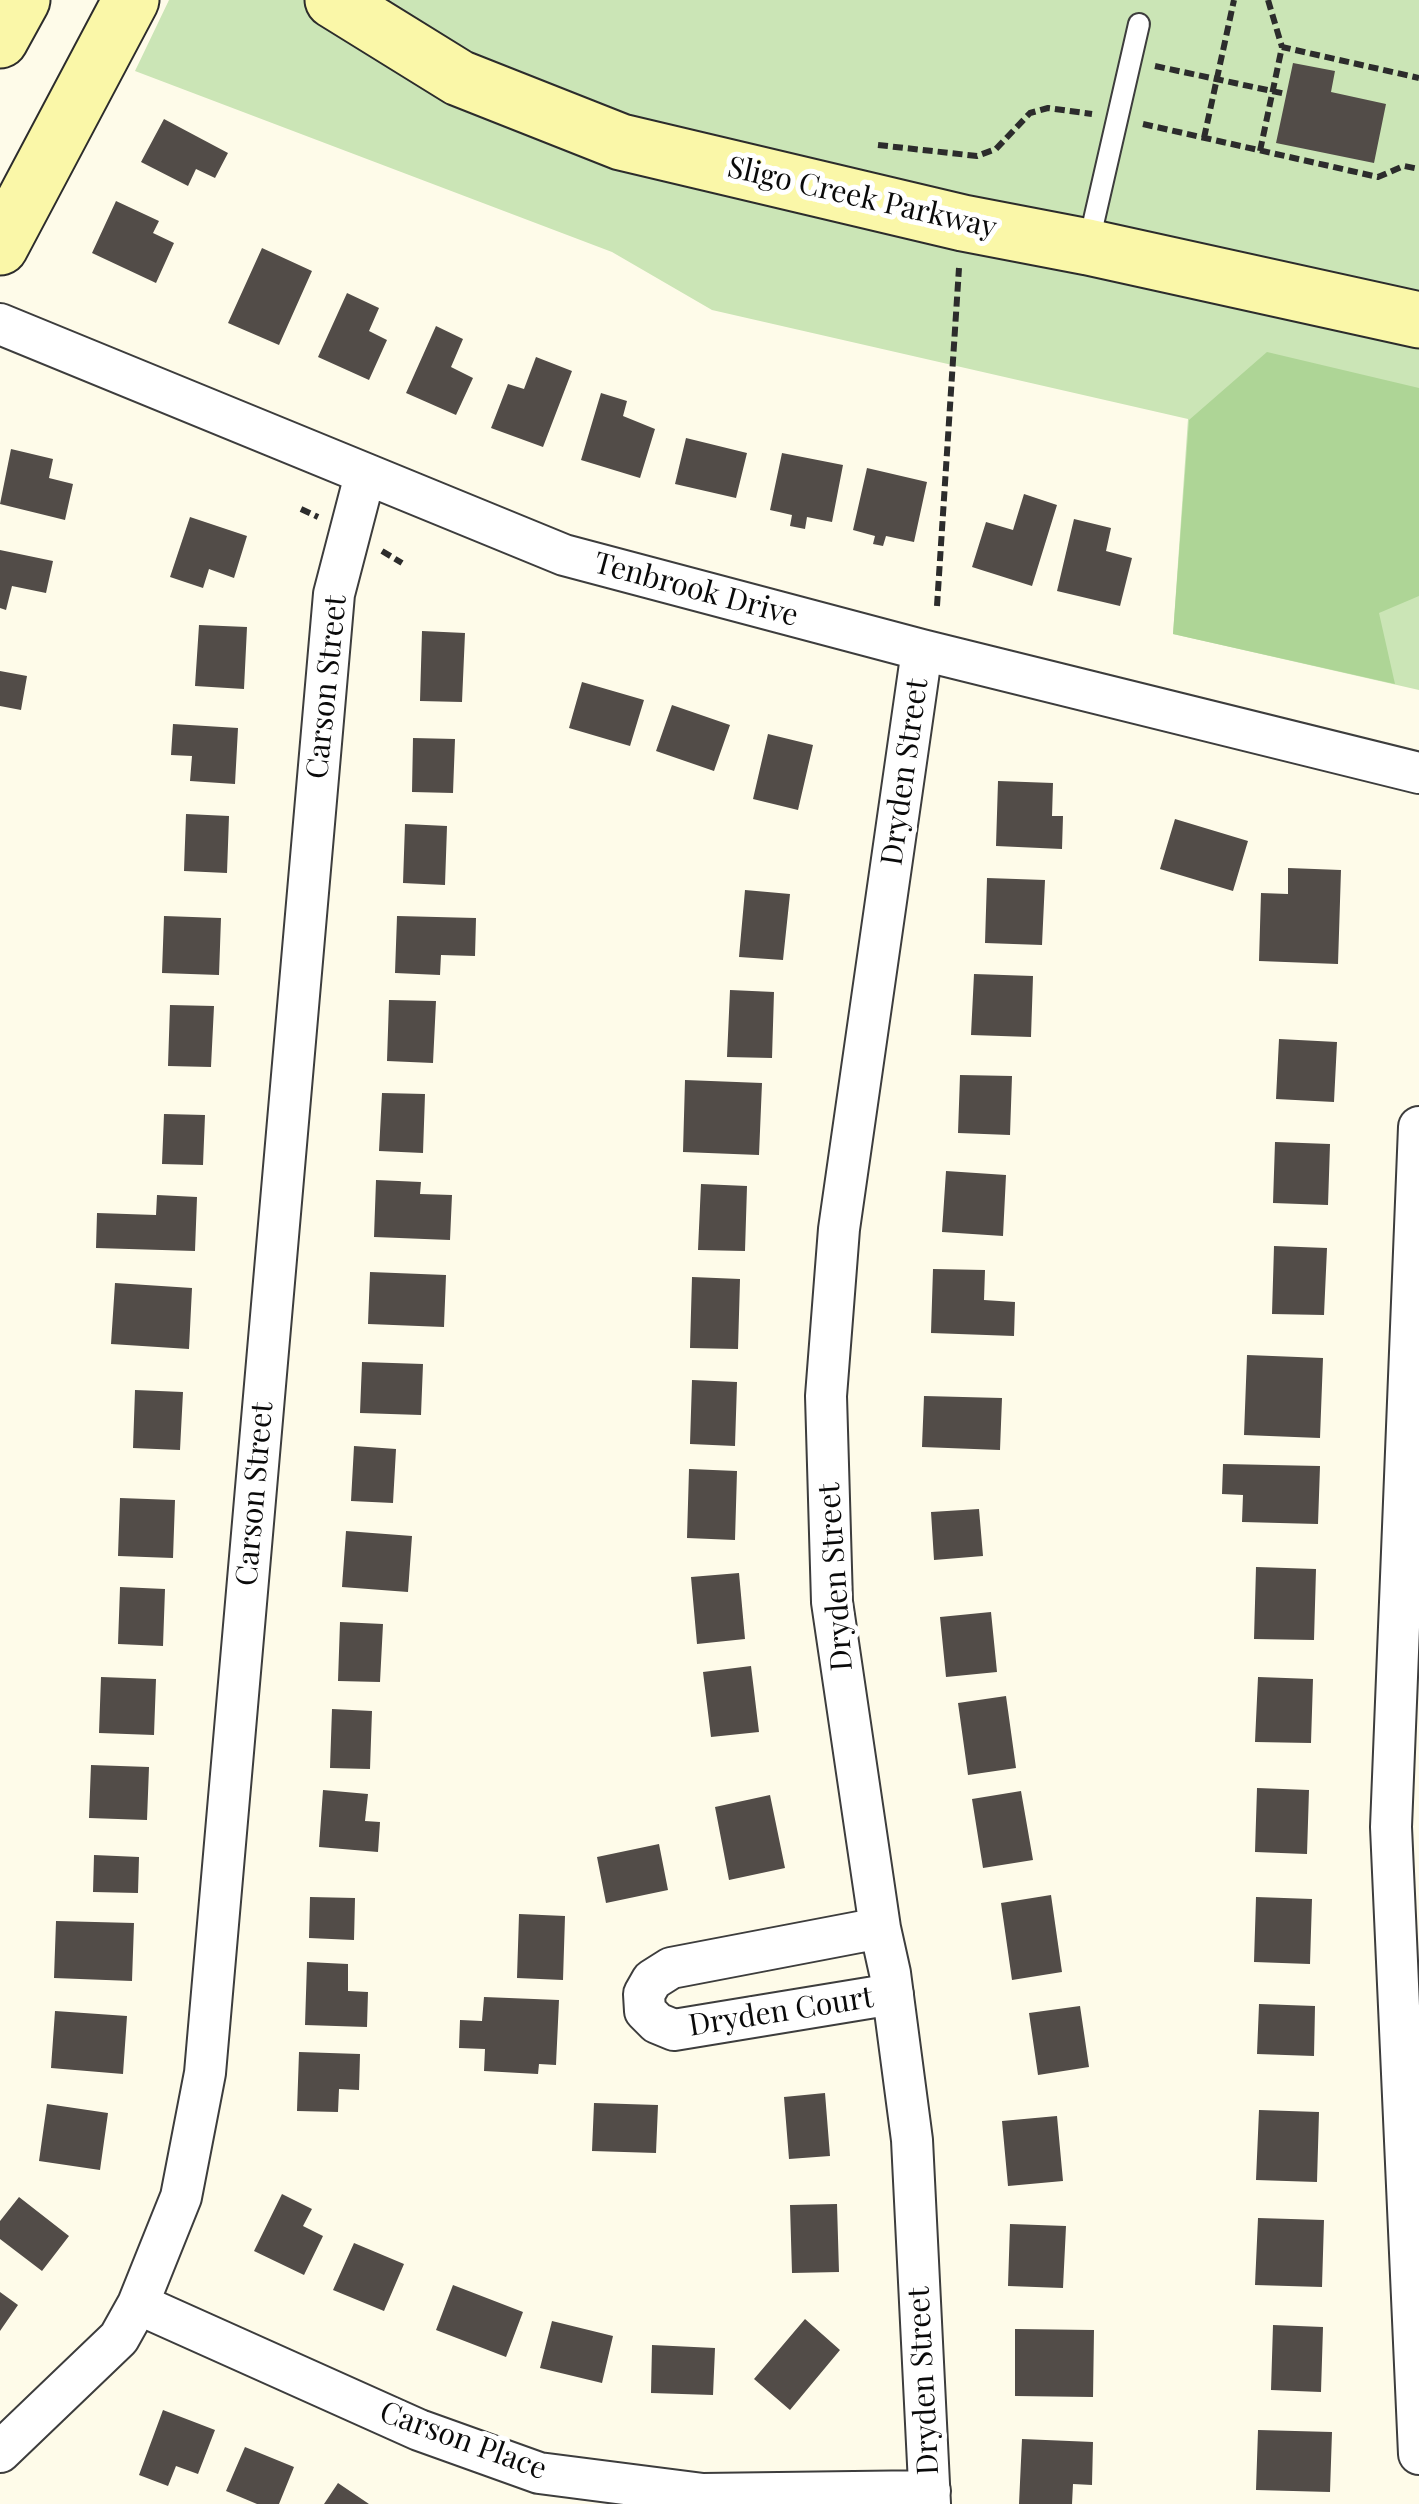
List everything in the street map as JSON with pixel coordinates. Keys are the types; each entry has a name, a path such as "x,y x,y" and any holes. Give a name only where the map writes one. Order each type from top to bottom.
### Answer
{"street":[{"path":"0,40 22,0"},
{"path":"0,248 131,0"},
{"name":"Sligo Creek Parkway","path":"333,0 459,78 621,142 963,223 1088,246 1419,320"},
{"name":"Tenbrook Drive","path":"0,324 564,556 922,650 1419,773"},
{"name":"Carson Street","path":"0,2452 119,2338 138,2304 181,2197 205,2073 334,594 365,475"},
{"name":"Dryden Street","path":"922,650 839,1229 826,1396 832,1602 912,2140 930,2497"},
{"path":"1419,1126 1391,1827 1419,2454"},
{"name":"Dryden Court","path":"880,1928 671,1968 652,1980 644,1994 645,2011 657,2024 674,2030 893,1994"},
{"name":"Carson Place","path":"138,2304 419,2430 540,2473 703,2494 930,2497"}],"lane":[{"path":"1088,246 1138,24"}],"path":[{"path":"1204,138 1234,0"},
{"path":"1260,151 1282,47 1268,0"},
{"path":"1282,47 1419,78"},
{"path":"1130,60 1286,94"},
{"path":"878,145 977,156 996,149 1030,113 1048,108 1118,118 1378,177 1404,166 1419,168"},
{"path":"938,606 963,223"}],"green space":[{"path":"169,0 1419,0 1419,690 1173,634 1188,419 712,310 612,252 135,71"},
{"path":"1267,352 1419,388 1419,596 1379,613 1395,684 1173,634 1189,420"}],"building":[{"path":"1293,63 1335,71 1331,92 1386,104 1374,163 1276,143"},
{"path":"164,119 228,153 215,178 196,169 188,186 141,162"},
{"path":"116,201 159,221 153,233 174,243 156,283 92,253"},
{"path":"262,248 312,271 279,345 228,323"},
{"path":"347,293 379,308 369,331 387,340 369,380 318,357"},
{"path":"436,326 463,339 451,367 473,378 456,415 406,393"},
{"path":"536,357 572,371 543,447 491,428 508,384 524,389"},
{"path":"601,393 627,401 623,416 655,429 640,478 581,460"},
{"path":"686,438 747,453 736,498 675,484"},
{"path":"11,449 53,459 49,478 73,484 65,520 0,504"},
{"path":"782,453 843,465 832,522 807,517 805,529 790,526 792,515 770,510"},
{"path":"867,468 927,482 914,542 886,536 883,546 873,544 875,536 853,530"},
{"path":"1024,494 1057,505 1032,586 972,567 986,522 1013,530"},
{"path":"190,517 247,536 234,578 209,569 203,588 170,577"},
{"path":"1074,519 1111,528 1106,551 1132,558 1120,606 1057,591"},
{"path":"0,550 53,561 46,593 12,586 6,610 0,608"},
{"path":"199,625 247,627 244,689 195,686"},
{"path":"422,631 465,633 462,702 420,701"},
{"path":"0,671 27,676 21,710 0,706"},
{"path":"582,682 644,700 630,746 569,728"},
{"path":"672,705 730,725 714,771 656,751"},
{"path":"173,724 238,728 235,784 190,781 192,756 171,755"},
{"path":"768,734 813,745 798,810 753,799"},
{"path":"413,738 455,739 453,793 412,792"},
{"path":"998,781 1053,783 1052,816 1063,816 1062,849 996,846"},
{"path":"186,814 229,816 227,873 184,871"},
{"path":"1175,819 1248,841 1233,891 1160,869"},
{"path":"405,824 447,826 445,885 403,883"},
{"path":"1288,868 1341,870 1338,964 1259,961 1261,893 1288,894"},
{"path":"987,878 1045,880 1042,945 985,943"},
{"path":"745,890 790,894 783,960 739,957"},
{"path":"164,916 221,918 219,975 162,973"},
{"path":"397,916 476,918 475,956 441,955 440,975 395,973"},
{"path":"974,974 1033,976 1031,1037 971,1035"},
{"path":"730,990 774,992 772,1058 727,1057"},
{"path":"389,1000 436,1001 433,1063 387,1061"},
{"path":"170,1005 214,1006 211,1067 168,1066"},
{"path":"1279,1039 1337,1042 1334,1102 1276,1099"},
{"path":"960,1075 1012,1076 1010,1135 958,1133"},
{"path":"685,1080 762,1083 759,1155 683,1152"},
{"path":"382,1093 425,1094 423,1153 379,1151"},
{"path":"164,1114 205,1115 203,1165 162,1164"},
{"path":"1275,1142 1330,1144 1328,1205 1273,1203"},
{"path":"946,1171 1006,1175 1003,1236 942,1232"},
{"path":"376,1180 421,1182 420,1194 452,1195 450,1240 374,1237"},
{"path":"701,1184 747,1186 745,1251 698,1250"},
{"path":"157,1195 197,1197 195,1251 96,1248 97,1213 156,1215"},
{"path":"1274,1246 1327,1248 1324,1315 1272,1314"},
{"path":"933,1269 985,1270 984,1300 1015,1302 1014,1336 931,1333"},
{"path":"370,1272 446,1275 444,1327 368,1324"},
{"path":"692,1277 740,1279 738,1349 690,1348"},
{"path":"115,1283 192,1288 189,1349 111,1344"},
{"path":"1247,1355 1323,1358 1320,1438 1244,1435"},
{"path":"362,1362 423,1364 421,1415 360,1413"},
{"path":"692,1380 737,1382 735,1446 690,1444"},
{"path":"135,1390 183,1392 180,1450 133,1448"},
{"path":"924,1396 1002,1398 1000,1450 922,1447"},
{"path":"354,1446 396,1449 393,1503 351,1501"},
{"path":"1223,1464 1320,1466 1318,1524 1242,1522 1243,1495 1222,1494"},
{"path":"689,1469 737,1471 735,1540 687,1538"},
{"path":"120,1498 175,1500 173,1558 118,1556"},
{"path":"979,1509 983,1556 934,1560 931,1512"},
{"path":"346,1531 412,1536 408,1592 342,1587"},
{"path":"1256,1567 1316,1569 1314,1640 1254,1639"},
{"path":"739,1573 745,1639 697,1644 691,1577"},
{"path":"120,1587 165,1589 163,1646 118,1644"},
{"path":"991,1612 997,1672 946,1677 940,1617"},
{"path":"340,1622 383,1624 380,1682 338,1681"},
{"path":"751,1666 759,1732 711,1737 703,1672"},
{"path":"101,1677 156,1679 154,1735 99,1733"},
{"path":"1258,1677 1313,1679 1311,1743 1255,1742"},
{"path":"1006,1696 1016,1768 968,1775 958,1703"},
{"path":"332,1709 372,1711 370,1769 330,1768"},
{"path":"91,1765 149,1767 147,1820 89,1818"},
{"path":"1257,1788 1309,1790 1307,1854 1255,1852"},
{"path":"323,1790 368,1794 365,1821 380,1822 378,1852 319,1847"},
{"path":"1021,1791 1033,1860 983,1868 972,1799"},
{"path":"770,1795 785,1868 729,1880 715,1807"},
{"path":"659,1844 668,1890 606,1903 597,1857"},
{"path":"94,1855 139,1857 138,1893 93,1892"},
{"path":"1051,1895 1062,1972 1012,1980 1001,1903"},
{"path":"310,1897 355,1898 354,1940 309,1938"},
{"path":"1256,1897 1312,1899 1310,1964 1254,1962"},
{"path":"519,1914 565,1916 563,1980 517,1978"},
{"path":"56,1921 134,1923 132,1981 54,1978"},
{"path":"307,1962 348,1964 348,1991 368,1992 367,2027 305,2025"},
{"path":"484,1997 559,2000 556,2065 539,2064 538,2074 484,2071 485,2049 459,2048 460,2020 482,2021"},
{"path":"1259,2004 1315,2006 1314,2056 1257,2054"},
{"path":"1080,2006 1089,2067 1038,2075 1029,2013"},
{"path":"55,2011 127,2016 123,2074 51,2068"},
{"path":"299,2052 360,2054 359,2090 339,2089 338,2112 297,2111"},
{"path":"825,2093 830,2156 789,2159 784,2097"},
{"path":"594,2103 658,2105 656,2153 592,2151"},
{"path":"47,2104 108,2113 100,2170 39,2161"},
{"path":"1259,2110 1319,2112 1317,2182 1256,2180"},
{"path":"1057,2116 1063,2181 1008,2186 1002,2121"},
{"path":"282,2194 312,2209 303,2226 323,2236 304,2275 254,2251"},
{"path":"19,2197 69,2236 42,2271 0,2239 0,2221"},
{"path":"837,2204 839,2272 792,2273 790,2205"},
{"path":"1258,2218 1324,2220 1322,2287 1255,2285"},
{"path":"1010,2224 1066,2226 1063,2288 1008,2286"},
{"path":"354,2243 404,2264 384,2311 333,2290"},
{"path":"453,2285 523,2312 506,2357 436,2330"},
{"path":"0,2292 18,2305 0,2331"},
{"path":"805,2319 840,2350 790,2410 754,2379"},
{"path":"552,2321 613,2336 602,2383 540,2368"},
{"path":"1273,2325 1323,2327 1321,2392 1271,2390"},
{"path":"1015,2329 1094,2330 1093,2397 1015,2396"},
{"path":"652,2345 715,2348 713,2395 651,2393"},
{"path":"163,2410 215,2430 198,2474 176,2466 168,2486 139,2475"},
{"path":"1258,2430 1332,2432 1330,2492 1256,2490"},
{"path":"1022,2439 1093,2442 1092,2485 1073,2484 1072,2504 1019,2504"},
{"path":"245,2447 294,2467 279,2504 257,2504 226,2491"},
{"path":"338,2483 369,2504 324,2504"}]}
